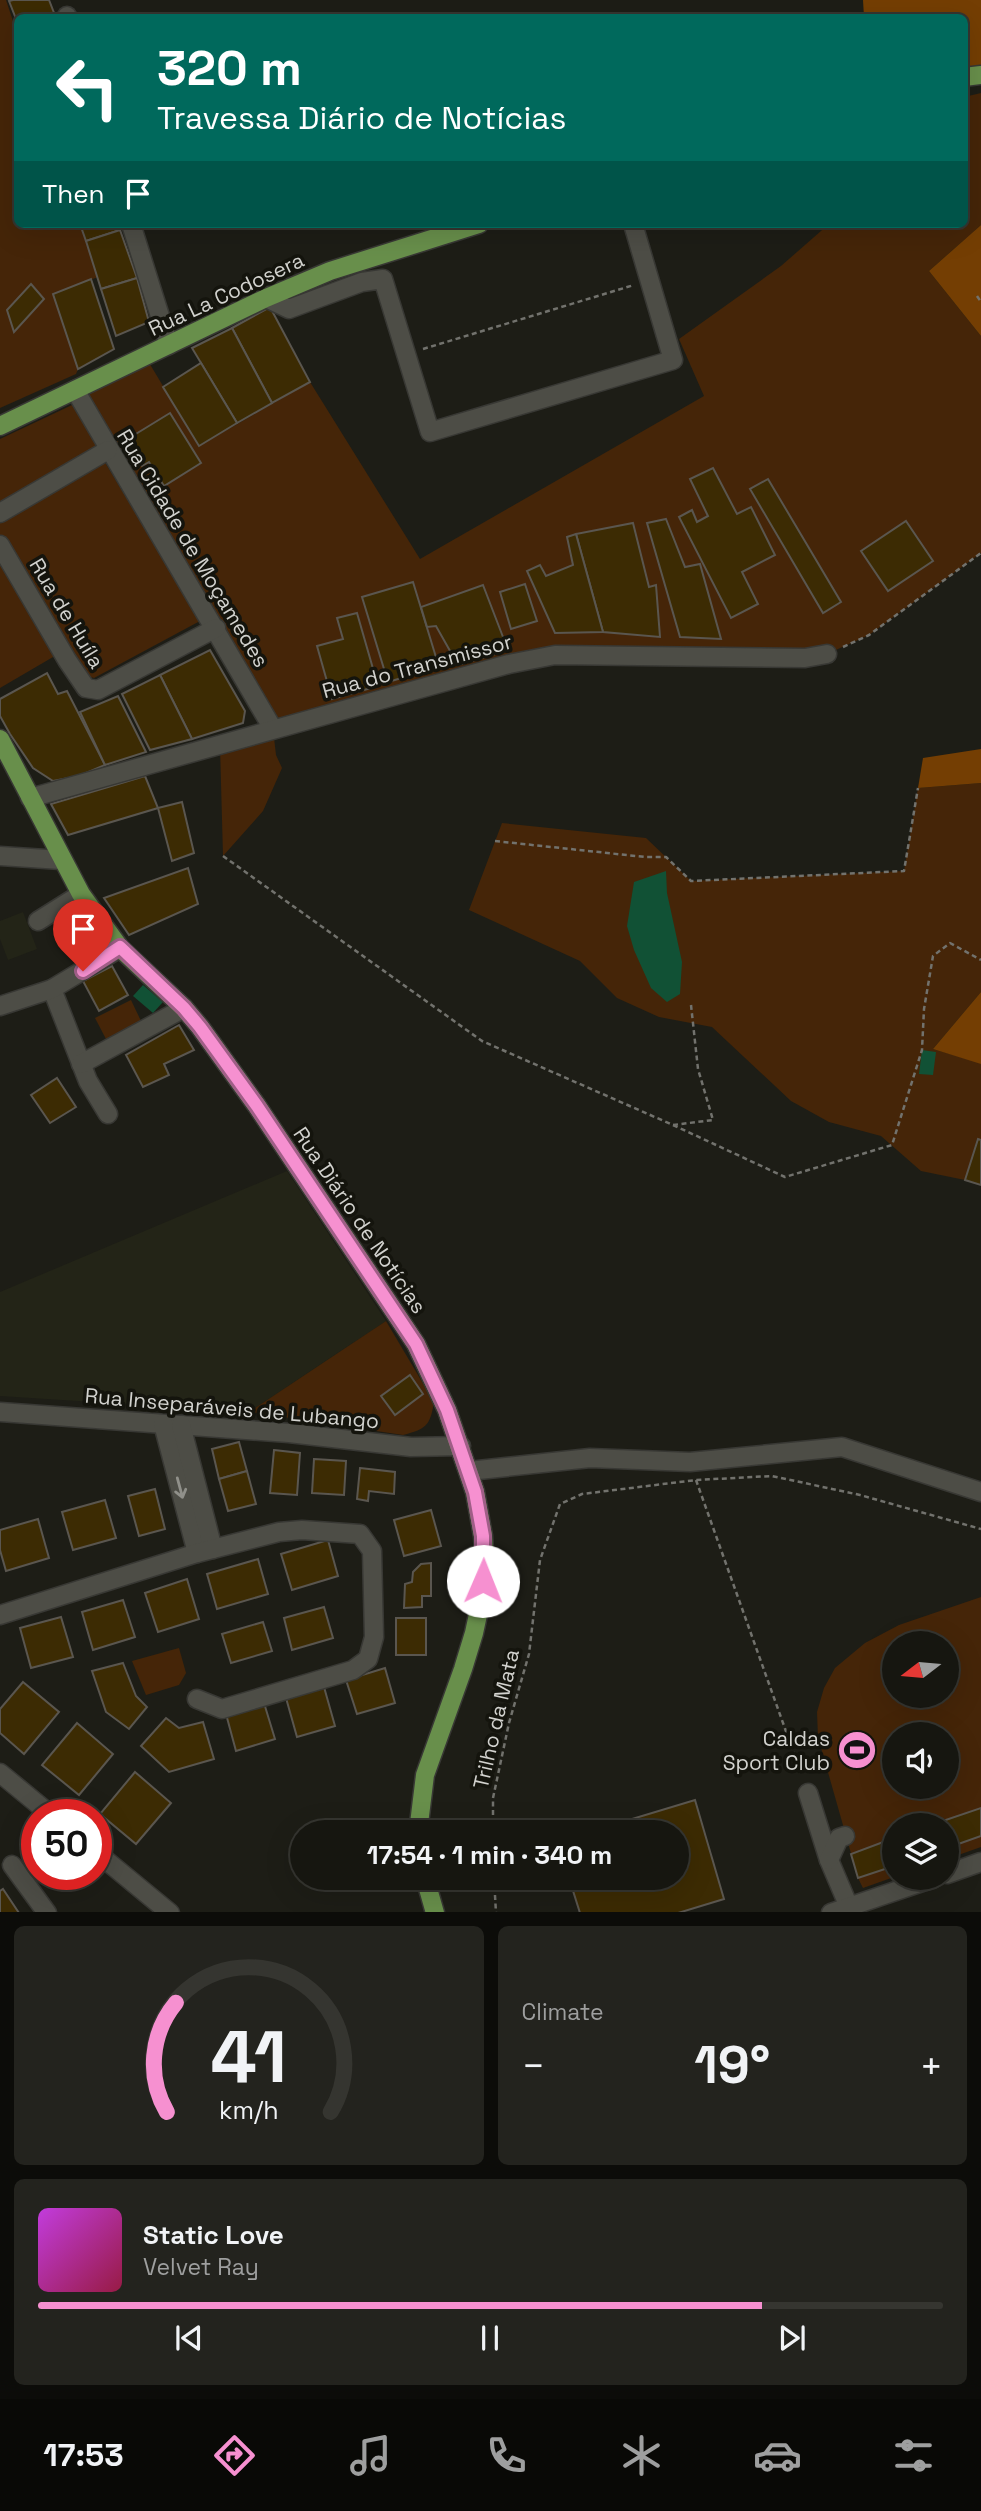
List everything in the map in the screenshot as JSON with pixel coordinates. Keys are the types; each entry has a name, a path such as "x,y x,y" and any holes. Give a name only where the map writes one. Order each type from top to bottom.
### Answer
{"main road":[{"name":"Rua La Codosera","path":"0,426 266,298 330,271 466,228"},
{"name":"Rua Diário de Notícias","path":"0,739 81,894 120,947 184,1008 200,1027 257,1106 416,1344 433,1377 461,1446 483,1536 485,1566 482,1596 463,1669 425,1775 419,1820"},
{"path":"428,1890 435,1912"}],"street":[{"path":"132,228 169,345"},
{"path":"266,298 289,309 362,282 383,279 430,432 673,360 634,228"},
{"name":"Rua Cidade de Moçamedes","path":"75,390 273,729"},
{"path":"0,513 108,450"},
{"name":"Rua de Huíla","path":"0,545 66,660 86,688 98,690 215,628"},
{"name":"Rua do Transmissor","path":"30,798 509,664 555,654 805,658 827,654"},
{"path":"0,856 61,860"},
{"path":"38,921 81,894"},
{"path":"0,1006 52,989 120,947"},
{"path":"52,989 88,1081 108,1114"},
{"path":"81,1064 184,1008"},
{"name":"Rua Inseparáveis de Lubango","path":"0,1412 303,1434 411,1447 461,1446"},
{"path":"172,1424 205,1551"},
{"path":"469,1471 590,1458 690,1462 842,1447 981,1492"},
{"path":"0,1615 205,1551 279,1531 360,1534 372,1551 374,1637 368,1659 354,1670 222,1709 197,1699"},
{"path":"0,1773 32,1799"},
{"path":"808,1793 849,1907"},
{"path":"830,1860 839,1838 845,1836"},
{"path":"959,1870 981,1862"},
{"path":"12,1865 46,1912"},
{"path":"112,1865 169,1912"},
{"path":"834,1912 899,1890"}],"path":[{"path":"406,354 650,281"},
{"path":"977,296 981,302"},
{"path":"827,654 869,635 981,553"},
{"path":"495,841 666,857 691,881 904,871 918,788"},
{"path":"223,856 482,1041 785,1177 892,1145 922,1050 924,1009 933,956 950,943 981,960"},
{"path":"673,1125 713,1120 698,1069 691,1005"},
{"name":"Trilho da Mata","path":"494,1820 493,1798 509,1723 529,1654 540,1560 560,1504 583,1493 696,1480 772,1476 860,1494 981,1530"},
{"path":"696,1480 808,1793"},
{"path":"495,1890 496,1912"}],"shaded area":[{"path":"0,0 6,0 14,24 14,228 81,228 98,277 53,294 78,369 76,374 0,408"},
{"path":"863,0 981,0 981,65 968,67 968,14 864,14"},
{"path":"981,93 981,225 929,271 981,336 981,553 869,635 827,654 555,655 273,729 276,755 282,768 263,811 223,856 220,746 272,729 75,390 145,356 199,446 310,382 420,559 704,396 679,339 781,266 824,228 968,228 968,96"},
{"path":"981,225 981,336 929,271"},
{"path":"72,405 91,430 103,459 200,621 94,678 83,675 65,650 0,688 0,439"},
{"path":"981,749 981,783 918,788 923,758"},
{"path":"981,783 981,992 933,1049 981,1063 981,1140 977,1139 965,1180 921,1171 881,1136 829,1122 791,1101 712,1027 659,1017 617,998 580,961 469,910 502,823 646,838 691,881 904,871 918,788"},
{"path":"666,871 667,893 682,962 680,994 667,1002 651,988 634,950 627,926 634,882"},
{"path":"23,912 37,949 8,960 0,939 0,921"},
{"path":"143,985 163,1002 153,1013 133,996"},
{"path":"981,992 981,1064 933,1049"},
{"path":"131,1000 141,1021 106,1039 95,1018"},
{"path":"922,1050 936,1052 933,1075 919,1074"},
{"path":"287,1171 386,1321 249,1412 0,1396 0,1292"},
{"path":"386,1321 434,1402 431,1416 422,1428 403,1435 249,1412"},
{"name":"Caldas Sport Club","path":"981,1597 981,1847 959,1855 959,1813 882,1813 882,1881 863,1888 818,1737 817,1712 824,1688 835,1668 865,1643 882,1634 882,1708 959,1708 959,1631 888,1631"},
{"path":"179,1648 186,1673 179,1685 146,1695 132,1661"}],"building":[{"path":"49,0 54,14 14,14 9,1"},
{"path":"81,228 119,228 120,230 86,241"},
{"path":"120,230 137,278 101,289 86,241"},
{"path":"137,278 149,322 116,336 101,289"},
{"path":"91,279 114,349 78,369 53,294"},
{"path":"31,284 44,299 14,332 7,310"},
{"path":"270,307 310,382 272,403 232,328"},
{"path":"232,328 272,403 237,423 192,348"},
{"path":"201,363 237,423 199,446 163,387"},
{"path":"170,413 201,463 164,486 149,462 142,466 126,440"},
{"path":"713,468 737,514 751,507 775,555 742,572 758,604 731,618 679,517 692,510 697,522 708,516 690,479"},
{"path":"768,479 841,602 823,613 750,489"},
{"path":"666,519 685,567 700,564 721,639 680,637 647,523"},
{"path":"906,521 933,561 888,591 861,551"},
{"path":"633,523 649,587 656,585 660,637 603,632 576,534"},
{"path":"576,534 603,632 555,633 527,571 540,565 546,576 573,565 567,537"},
{"path":"413,582 439,667 388,682 362,597"},
{"path":"525,584 537,621 511,629 500,592"},
{"path":"483,585 508,650 458,665 436,626 427,627 421,607"},
{"path":"357,613 378,686 332,699 317,646 343,639 337,618"},
{"path":"210,650 245,711 243,723 192,739 160,675"},
{"path":"47,673 58,694 67,691 105,765 79,776 53,781 33,768 10,734 0,716 0,699"},
{"path":"160,675 192,739 150,750 122,694"},
{"path":"118,696 146,752 105,765 80,712"},
{"path":"145,776 158,808 68,835 51,804"},
{"path":"182,802 194,853 172,861 158,808"},
{"path":"188,868 198,904 129,935 104,898"},
{"path":"112,966 128,995 99,1011 83,981"},
{"path":"179,1025 194,1050 164,1064 169,1075 143,1087 126,1055"},
{"path":"57,1078 76,1107 50,1123 31,1095"},
{"path":"978,1139 981,1140 981,1185 965,1180"},
{"path":"410,1375 423,1394 395,1415 381,1396"},
{"path":"239,1442 247,1471 219,1479 212,1449"},
{"path":"274,1450 300,1453 297,1495 270,1493"},
{"path":"314,1459 346,1461 344,1495 312,1493"},
{"path":"360,1468 395,1472 394,1494 369,1491 368,1501 357,1499"},
{"path":"247,1471 256,1504 228,1511 219,1479"},
{"path":"155,1489 165,1529 139,1536 128,1496"},
{"path":"105,1500 116,1538 73,1550 62,1512"},
{"path":"431,1510 441,1546 404,1556 394,1520"},
{"path":"38,1519 49,1558 6,1571 0,1550 0,1530"},
{"path":"328,1540 338,1576 292,1590 281,1554"},
{"path":"258,1559 268,1594 217,1609 207,1574"},
{"path":"431,1563 431,1596 422,1596 422,1607 404,1608 405,1584 412,1582 413,1572 421,1564"},
{"path":"187,1579 199,1619 158,1632 145,1593"},
{"path":"123,1600 135,1637 93,1650 82,1612"},
{"path":"324,1607 333,1638 292,1650 284,1618"},
{"path":"61,1617 73,1657 31,1668 20,1628"},
{"path":"396,1618 426,1618 426,1655 396,1655"},
{"path":"263,1622 272,1651 231,1663 222,1634"},
{"path":"123,1663 136,1696 147,1707 129,1729 106,1712 92,1671"},
{"path":"385,1668 395,1703 357,1714 346,1680"},
{"path":"23,1682 59,1712 24,1754 0,1733 0,1709"},
{"path":"324,1687 335,1726 297,1737 286,1698"},
{"path":"264,1703 275,1739 236,1751 226,1714"},
{"path":"166,1718 179,1728 203,1722 214,1759 169,1772 141,1746"},
{"path":"77,1723 113,1754 79,1795 42,1765"},
{"path":"135,1772 171,1803 136,1844 112,1824 112,1800"},
{"path":"695,1800 724,1899 681,1912 580,1912 573,1890 689,1890 689,1820 629,1820"},
{"path":"981,1808 981,1836 959,1844 959,1815"},
{"path":"882,1842 882,1870 858,1878 851,1854"},
{"path":"3,1889 18,1912 0,1912 0,1891"}],"place":[{"name":"Caldas Sport Club","path":"857,1750"}],"route":[{"path":"83,971 120,947 184,1008 257,1106 416,1344 447,1410 475,1492 483,1536 483,1581"}]}
